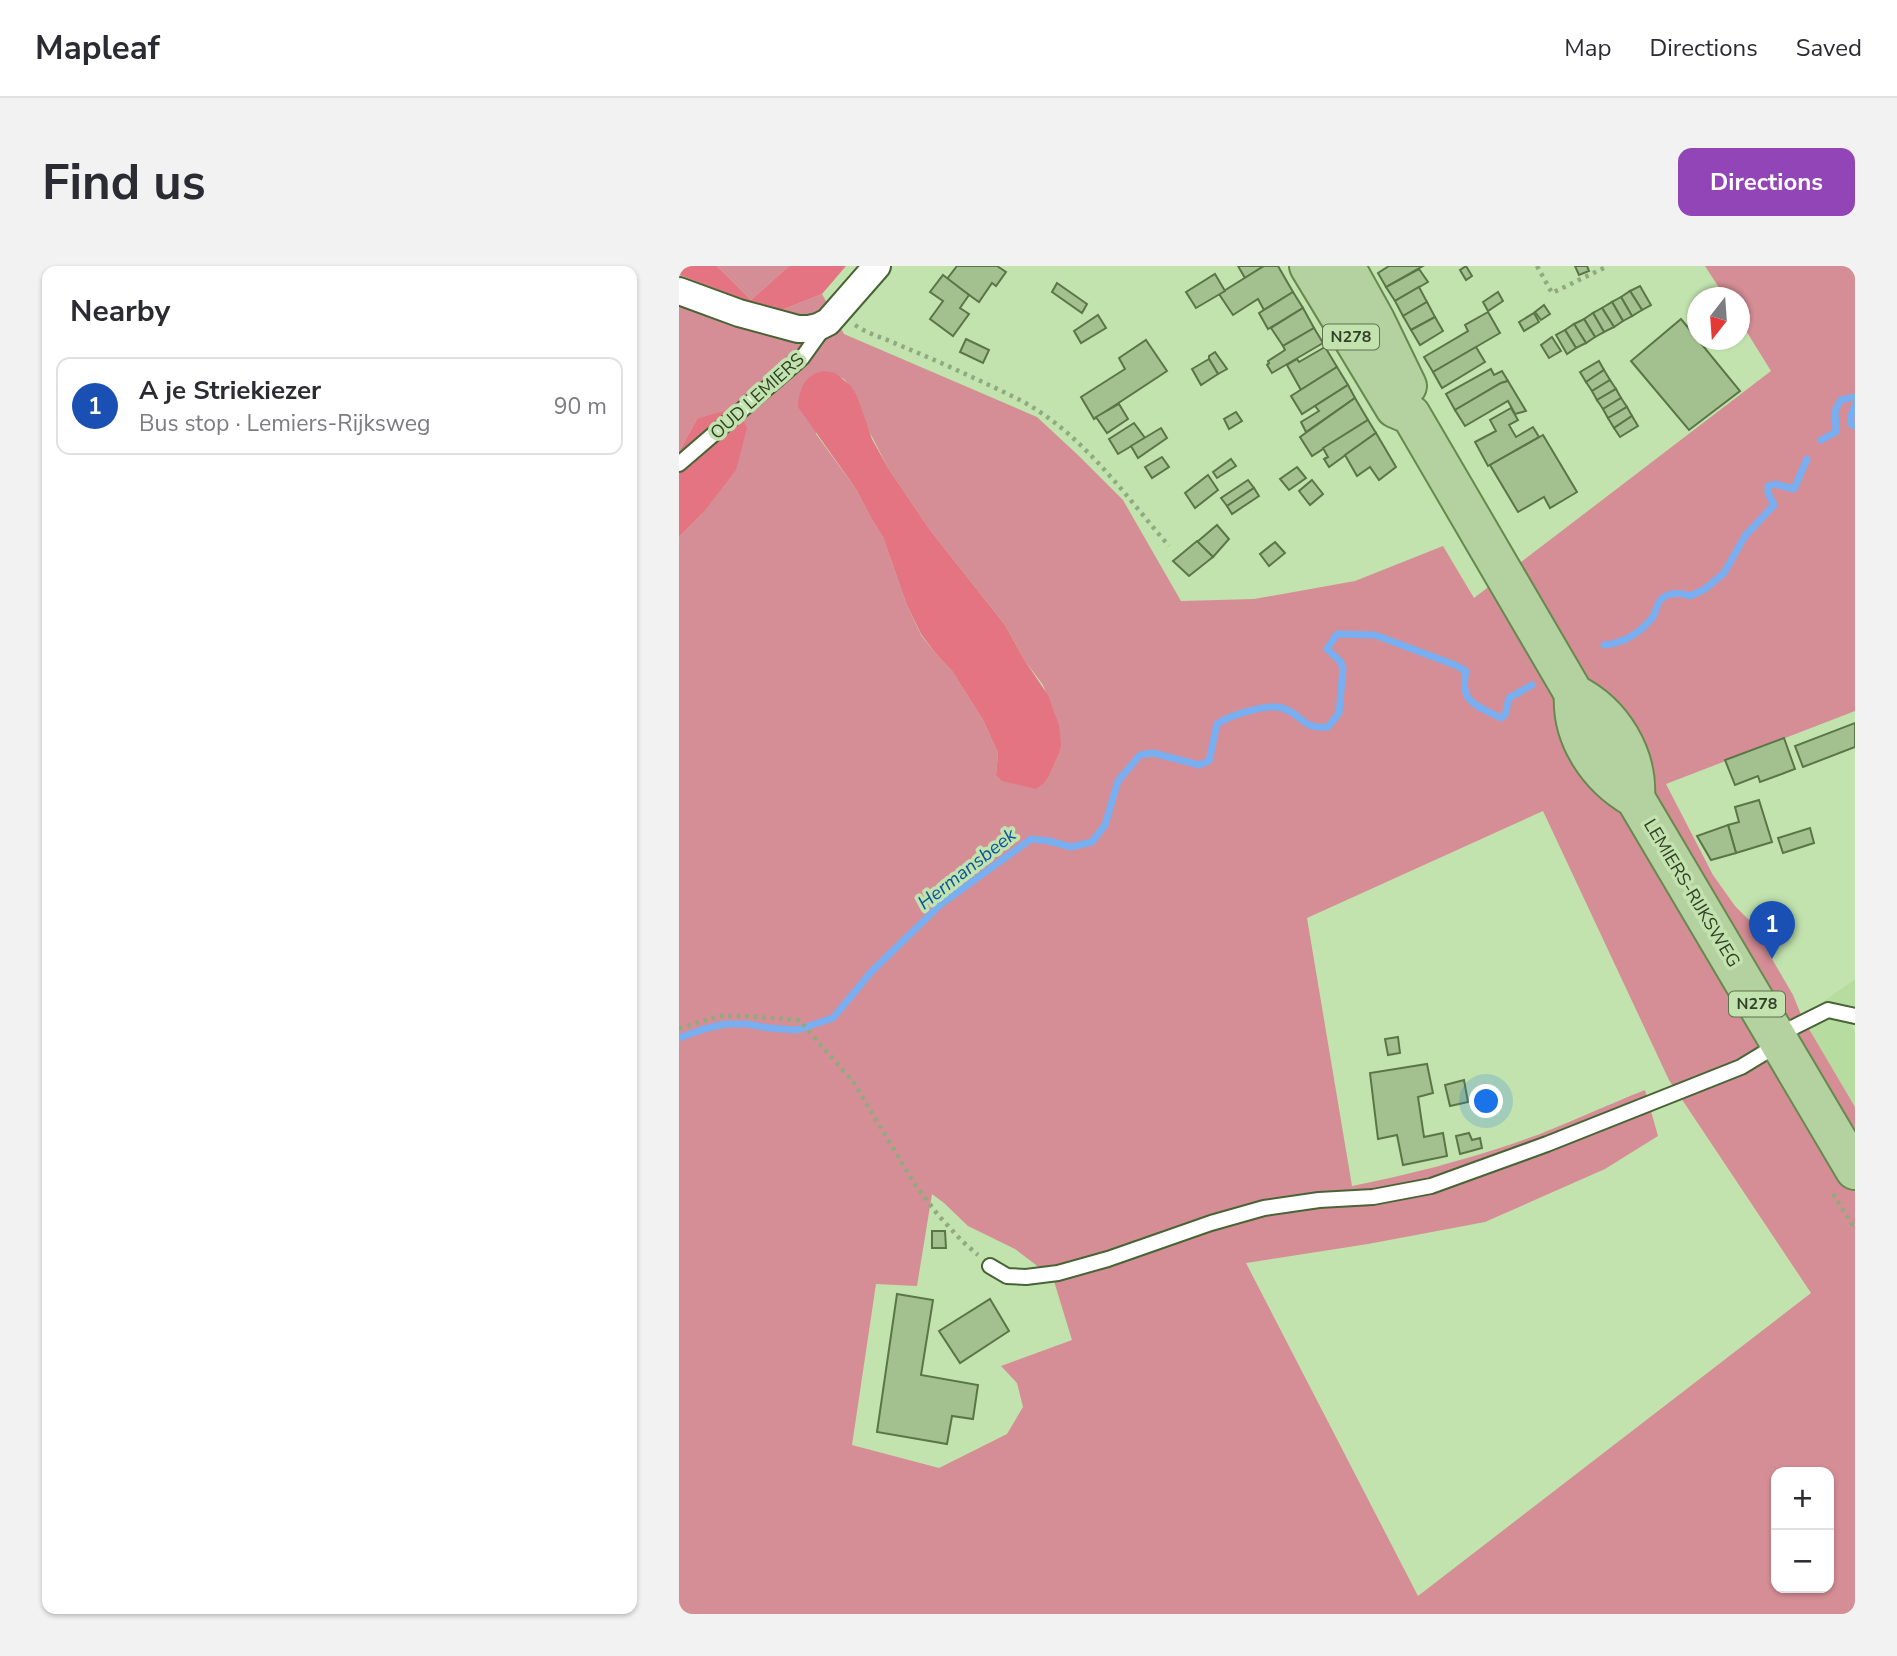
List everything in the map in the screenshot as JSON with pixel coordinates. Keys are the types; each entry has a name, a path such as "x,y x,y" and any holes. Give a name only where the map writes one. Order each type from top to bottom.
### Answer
{"main road":[{"name":"LEMIERS-RIJKSWEG","path":"1309,266 1395,408 1411,415 1574,694 1591,702 1618,733 1634,774 1635,797 1855,1170"},
{"name":"LEMIERS-RIJKSWEG","path":"1345,266 1375,320 1413,400 1411,415"}],"street":[{"name":"OUD LEMIERS","path":"679,291 739,313 809,329 818,327 833,316 877,266"}],"lane":[{"name":"OUD LEMIERS","path":"679,464 802,358 833,316"},
{"path":"998,1273 1026,1277 1058,1273 1264,1208 1319,1200 1373,1197 1431,1186 1741,1066 1769,1050 1788,1030 1828,1010 1855,1016"}],"path":[{"path":"1537,266 1552,293 1608,266"},
{"path":"833,316 1017,399 1058,425 1083,447 1169,545"},
{"path":"679,1028 719,1016 799,1020 853,1083 922,1194 962,1241 998,1273"}],"shaded area":[{"path":"679,266 717,266 751,300 789,266 846,266 822,294 774,313 680,275"},
{"path":"717,266 789,266 751,300"},
{"path":"1705,266 1855,266 1855,711 1666,784 1713,875 1735,906 1750,921 1855,1107 1855,1614 679,1614 679,537 702,514 697,419 679,452 679,275 774,313 822,294 844,334 1037,417 1123,500 1181,601 1254,599 1355,581 1443,546 1474,598 1771,371 1750,337 1750,287 1719,287","holes":["825,371 844,379 856,393 864,421 888,468 930,530 1005,625 1025,661 1043,685 1055,714 1059,754 1050,774 996,775 998,753 983,720 952,671 921,635 906,603 883,537 856,489 816,434","1543,811 1669,1080 1811,1293 1418,1596 1246,1263 1485,1222 1605,1169 1658,1136 1645,1090 1495,1150 1352,1186 1307,918","932,1194 968,1226 1015,1249 1053,1278 1072,1340 1001,1366 1017,1383 1023,1407 1007,1434 939,1468 852,1445 876,1284 917,1286"]},
{"path":"825,371 835,373 856,393 872,439 888,468 930,530 1005,625 1048,695 1059,725 1061,745 1050,774 1036,789 1002,781 996,775 998,753 983,720 952,671 921,634 906,603 883,537 856,489 798,407 804,383 812,375"},
{"path":"737,407 747,428 736,470 702,514 679,537 679,452 697,419"},
{"path":"1855,979 1855,1013 1846,1019 1855,1032 1855,1107 1802,1017"}],"building":[{"path":"957,266 997,266 1006,272 996,286 992,283 979,302 947,279"},
{"path":"1238,266 1264,266 1245,278"},
{"path":"1264,266 1278,266 1293,292 1264,310 1258,299 1233,315 1219,294"},
{"path":"1389,266 1423,266 1386,287 1378,273"},
{"path":"1466,266 1472,276 1466,280 1460,270"},
{"path":"1575,266 1587,266 1589,271 1579,275"},
{"path":"1419,269 1428,282 1395,301 1386,287"},
{"path":"1215,274 1225,291 1196,308 1186,292"},
{"path":"943,275 969,295 960,308 969,314 953,336 930,319 943,301 930,292"},
{"path":"1057,283 1087,304 1082,313 1052,292"},
{"path":"1640,286 1651,305 1642,310 1630,291"},
{"path":"1419,287 1427,302 1403,316 1395,301"},
{"path":"1630,291 1642,310 1632,316 1621,297"},
{"path":"1293,292 1303,308 1268,329 1259,313"},
{"path":"1498,292 1503,301 1488,311 1483,302"},
{"path":"1621,297 1632,316 1623,321 1612,302"},
{"path":"1427,302 1435,317 1411,330 1403,316"},
{"path":"1612,302 1623,321 1614,327 1602,308"},
{"path":"1544,305 1550,314 1541,320 1535,312"},
{"path":"1303,308 1314,328 1283,346 1271,328"},
{"path":"1602,308 1614,327 1604,332 1593,313"},
{"path":"1488,312 1500,333 1433,372 1424,357 1468,331 1465,325"},
{"path":"1534,313 1539,322 1524,331 1519,322"},
{"path":"1593,313 1604,332 1595,337 1584,319"},
{"path":"1098,315 1106,328 1081,343 1074,331"},
{"path":"1435,317 1443,331 1420,345 1411,330"},
{"path":"1584,319 1595,337 1586,343 1574,324"},
{"path":"1681,319 1687,326 1687,350 1706,350 1740,391 1689,430 1631,361"},
{"path":"1574,324 1586,343 1576,348 1565,330"},
{"path":"1314,328 1323,343 1272,373 1267,365 1268,361 1285,350 1283,346"},
{"path":"1565,330 1576,348 1567,354 1556,335"},
{"path":"1552,337 1561,351 1549,358 1541,345"},
{"path":"966,339 989,350 983,363 960,352"},
{"path":"1146,340 1167,371 1094,419 1081,397 1125,369 1119,358"},
{"path":"1325,347 1337,367 1301,390 1287,365 1297,359 1299,362"},
{"path":"1476,347 1485,362 1442,388 1433,372"},
{"path":"1215,352 1227,369 1218,374 1209,359"},
{"path":"1209,359 1218,374 1201,385 1192,369"},
{"path":"1599,361 1604,370 1586,382 1580,372"},
{"path":"1337,367 1348,385 1302,414 1291,396"},
{"path":"1491,369 1494,375 1502,371 1508,381 1455,410 1446,394"},
{"path":"1604,370 1610,380 1592,391 1586,382"},
{"path":"1610,380 1616,389 1597,400 1592,391"},
{"path":"1508,381 1526,411 1515,414 1508,401 1465,426 1455,410"},
{"path":"1348,385 1355,398 1306,432 1301,422 1319,411 1315,406"},
{"path":"1616,389 1621,398 1603,409 1597,400"},
{"path":"1355,398 1368,420 1312,456 1300,437"},
{"path":"1621,398 1627,407 1608,418 1603,409"},
{"path":"1119,404 1128,419 1107,433 1096,417"},
{"path":"1627,407 1632,416 1614,428 1608,418"},
{"path":"1511,408 1518,420 1509,425 1516,437 1533,427 1539,437 1488,466 1475,442 1496,431 1490,420"},
{"path":"1236,412 1242,421 1229,429 1224,419"},
{"path":"1632,416 1638,426 1620,437 1614,428"},
{"path":"1368,420 1376,433 1329,467 1324,459 1328,457 1323,448"},
{"path":"1134,423 1145,438 1118,454 1109,439"},
{"path":"1161,428 1167,438 1138,458 1131,446"},
{"path":"1376,433 1396,467 1379,480 1370,467 1357,476 1345,455"},
{"path":"1543,435 1577,492 1550,508 1544,497 1518,512 1490,465"},
{"path":"1162,457 1169,467 1152,478 1145,467"},
{"path":"1231,459 1236,466 1217,478 1213,472"},
{"path":"1297,467 1306,478 1289,490 1280,479"},
{"path":"1208,475 1218,490 1195,508 1185,493"},
{"path":"1248,480 1254,488 1227,506 1221,498"},
{"path":"1312,480 1323,494 1310,505 1299,491"},
{"path":"1254,488 1259,496 1232,514 1227,506"},
{"path":"1217,525 1229,539 1213,557 1197,542"},
{"path":"1197,541 1213,557 1189,576 1173,561"},
{"path":"1275,542 1285,553 1269,566 1260,554"},
{"path":"1855,723 1855,747 1803,767 1795,746"},
{"path":"1784,738 1795,769 1760,782 1758,776 1735,785 1725,760"},
{"path":"1759,800 1772,842 1736,853 1728,825 1739,822 1735,807"},
{"path":"1728,825 1736,853 1711,860 1697,836"},
{"path":"1810,828 1814,843 1783,853 1778,838"},
{"path":"1398,1037 1400,1053 1388,1055 1385,1039"},
{"path":"1427,1064 1433,1093 1418,1097 1424,1137 1443,1133 1447,1156 1403,1165 1397,1135 1378,1139 1370,1073"},
{"path":"1464,1080 1468,1102 1450,1106 1445,1085"},
{"path":"1469,1133 1472,1140 1480,1138 1482,1148 1460,1154 1456,1136"},
{"path":"932,1231 945,1231 946,1248 932,1248"},
{"path":"897,1294 933,1300 921,1375 978,1385 973,1419 952,1416 947,1444 877,1432"},
{"path":"990,1299 1009,1331 960,1363 939,1331"}],"waterway":[{"name":"Hermansbeek","path":"1821,440 1836,432 1835,411 1841,400 1855,397"},
{"name":"Hermansbeek","path":"1855,405 1851,416 1851,424 1855,426"},
{"name":"Hermansbeek","path":"1604,645 1624,640 1642,628 1652,618 1659,602 1665,596 1690,596 1705,589 1724,573 1745,536 1774,505 1768,493 1768,486 1775,484 1794,489 1807,459"},
{"name":"Hermansbeek","path":"679,1038 725,1024 797,1030 833,1018 872,971 940,905 1031,839 1071,847 1092,842 1105,825 1118,781 1140,755 1153,753 1199,765 1209,761 1217,724 1258,709 1282,708 1307,724 1328,727 1339,713 1343,668 1340,661 1327,649 1337,634 1375,635 1455,665 1466,671 1465,690 1471,702 1501,718 1505,715 1509,698 1532,685"}],"place":[{"name":"A je Striekiezer","path":"1772,959"}]}
